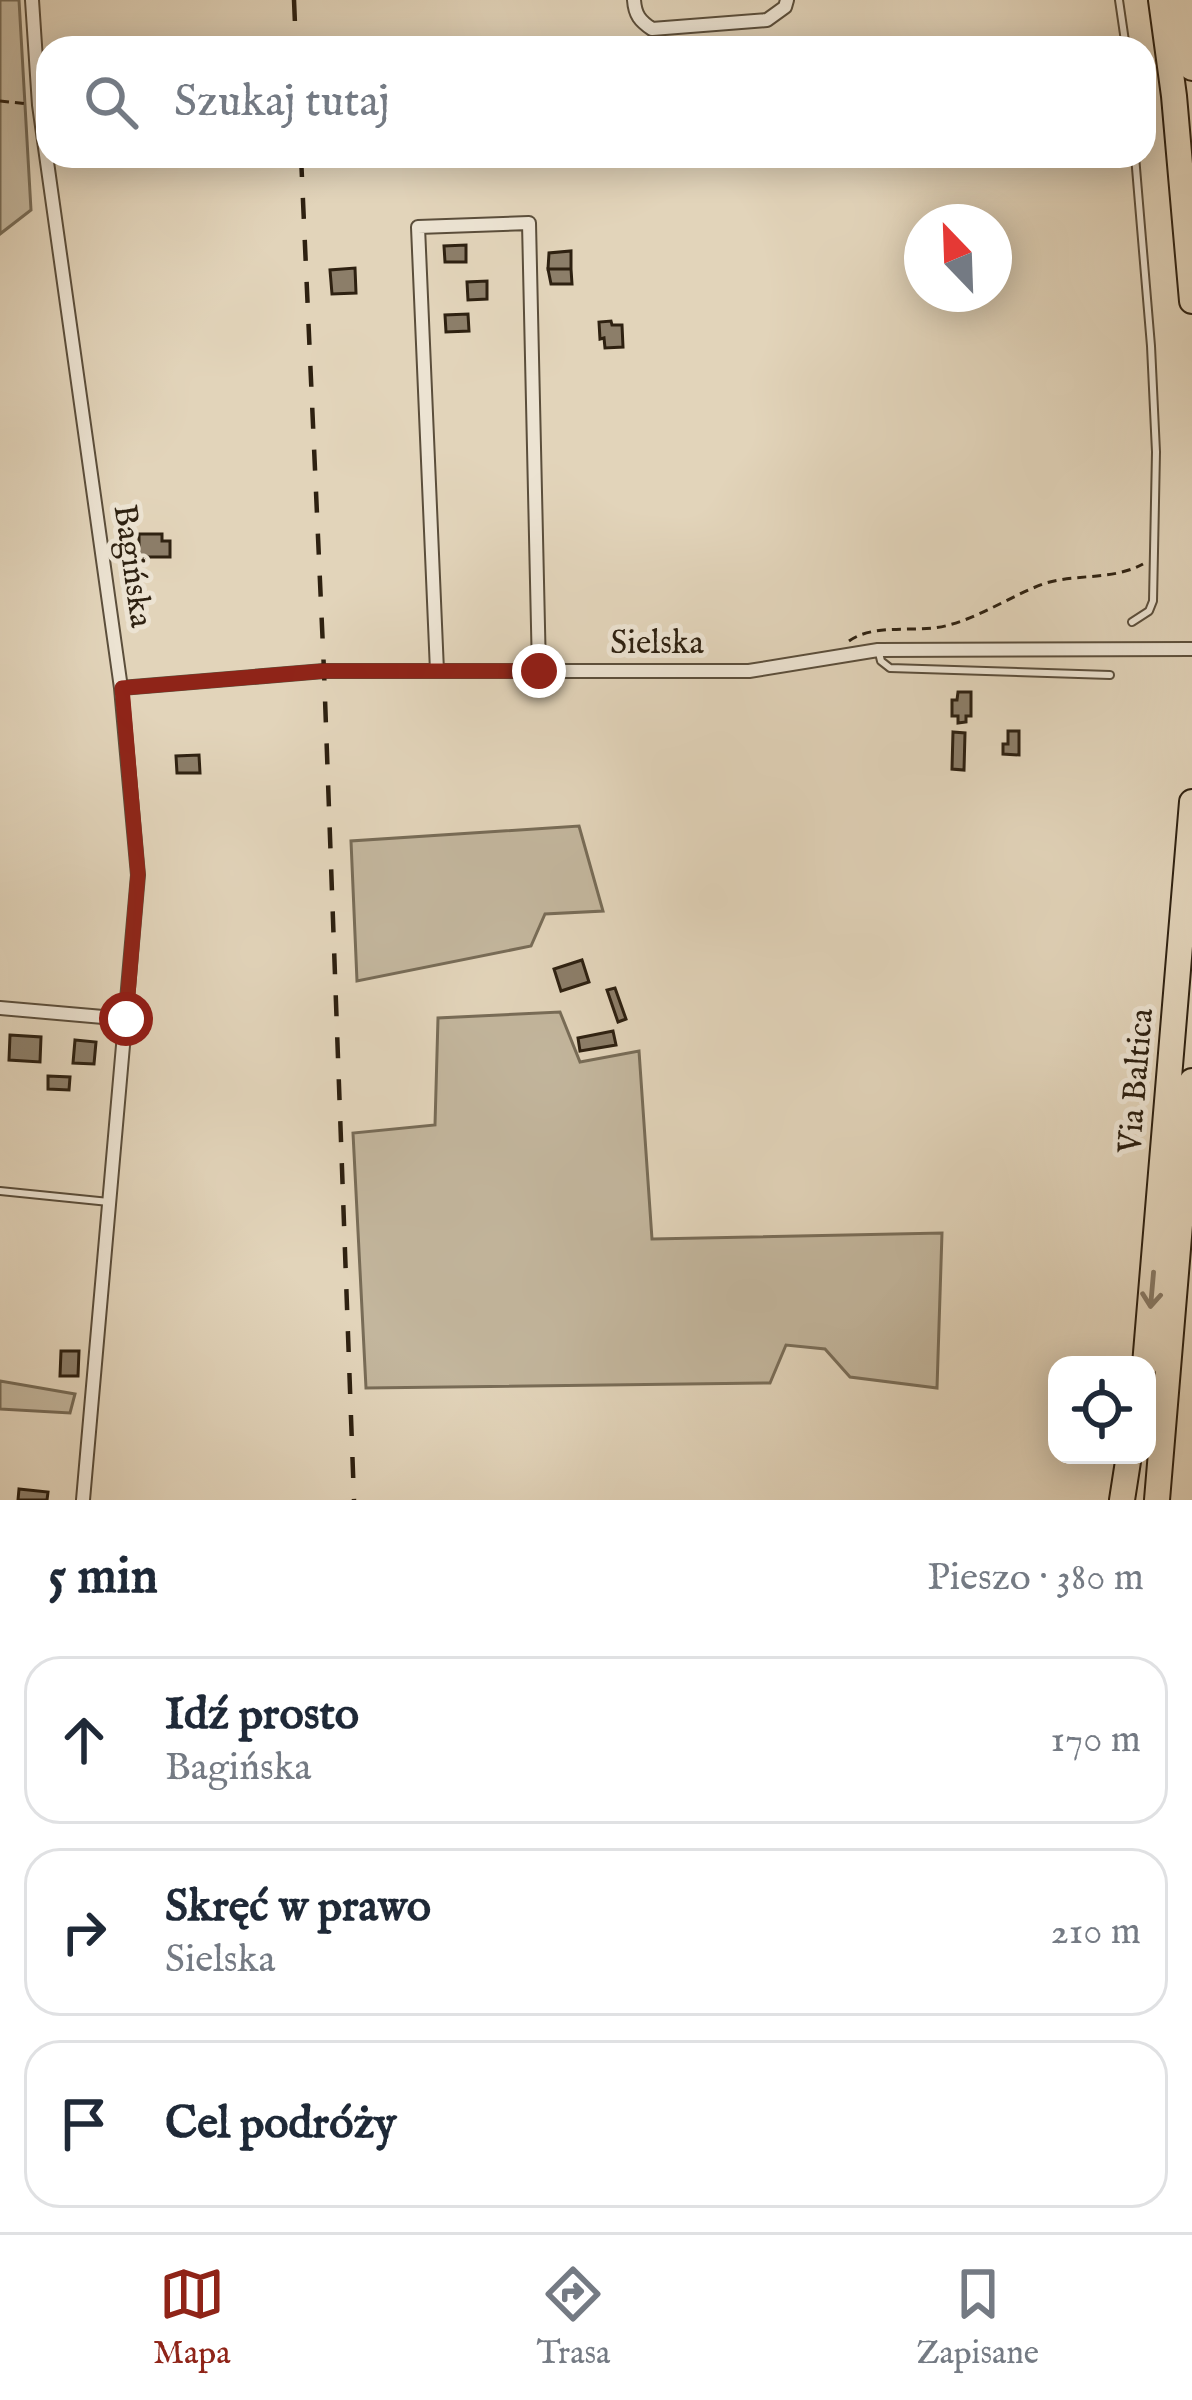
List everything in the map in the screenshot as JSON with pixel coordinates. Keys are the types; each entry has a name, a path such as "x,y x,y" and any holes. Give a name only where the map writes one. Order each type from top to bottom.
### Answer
{"highway":[{"path":"1161,0 1192,301"},
{"path":"1183,0 1192,68"},
{"name":"Via Baltica","path":"1146,1356 1192,802"},
{"name":"Via Baltica","path":"1157,1500 1192,1081"},
{"path":"1122,1500 1128,1464"},
{"path":"1135,1500 1137,1464"}],"street":[{"name":"Bagińska","path":"32,0 36,52"},
{"path":"634,0 635,13 652,29 767,20 788,0"},
{"name":"Bagińska","path":"49,168 122,688 138,874 83,1500"},
{"path":"437,671 418,227 529,223 539,671"},
{"name":"Sielska","path":"122,688 324,671 748,671 878,650 1192,649"},
{"path":"0,1008 126,1019"}],"lane":[{"path":"1119,0 1124,36"},
{"path":"1132,622 1149,611 1154,601 1156,452 1136,168"},
{"path":"878,650 880,661 890,668 1109,675"},
{"path":"0,1191 109,1202"}],"path":[{"path":"0,101 36,105"},
{"path":"845,654 848,641 857,636 946,627 1043,584 1124,572 1155,554"}],"shaded area":[{"path":"0,0 19,0 31,210 0,234"},
{"path":"579,826 603,911 545,914 531,946 357,981 351,841"},
{"path":"560,1012 580,1062 639,1051 652,1239 942,1233 937,1388 850,1377 825,1349 786,1345 770,1383 366,1388 353,1133 435,1125 438,1018"},
{"path":"0,1381 75,1394 70,1413 0,1409"}],"building":[{"path":"466,245 466,262 445,262 444,246"},
{"path":"571,251 571,269 548,269 549,253"},
{"path":"355,268 356,293 332,294 330,270"},
{"path":"548,269 571,269 572,284 551,284"},
{"path":"487,281 487,299 468,300 467,282"},
{"path":"468,314 469,331 446,332 445,315"},
{"path":"599,322 622,325 623,347 605,348 604,338 600,339"},
{"path":"139,534 162,534 162,541 170,541 170,557 134,557"},
{"path":"958,692 971,692 971,716 966,716 966,722 958,723 958,716 952,716 952,700 957,700"},
{"path":"1008,731 1019,731 1019,755 1003,754"},
{"path":"953,732 965,733 964,770 952,769"},
{"path":"199,755 200,773 177,773 176,756"},
{"path":"582,960 589,982 561,991 554,969"},
{"path":"615,988 626,1019 618,1022 607,990"},
{"path":"613,1031 616,1045 580,1051 578,1038"},
{"path":"10,1035 41,1037 40,1062 9,1060"},
{"path":"75,1040 96,1042 94,1064 73,1063"},
{"path":"48,1076 70,1077 69,1090 48,1089"},
{"path":"61,1351 79,1351 78,1376 60,1376"},
{"path":"19,1489 48,1492 47,1500 18,1500"}],"railway":[{"path":"294,0 296,36"},
{"path":"302,168 354,1500"}],"route":[{"path":"126,1019 138,874 122,688 324,671 539,671"}]}
